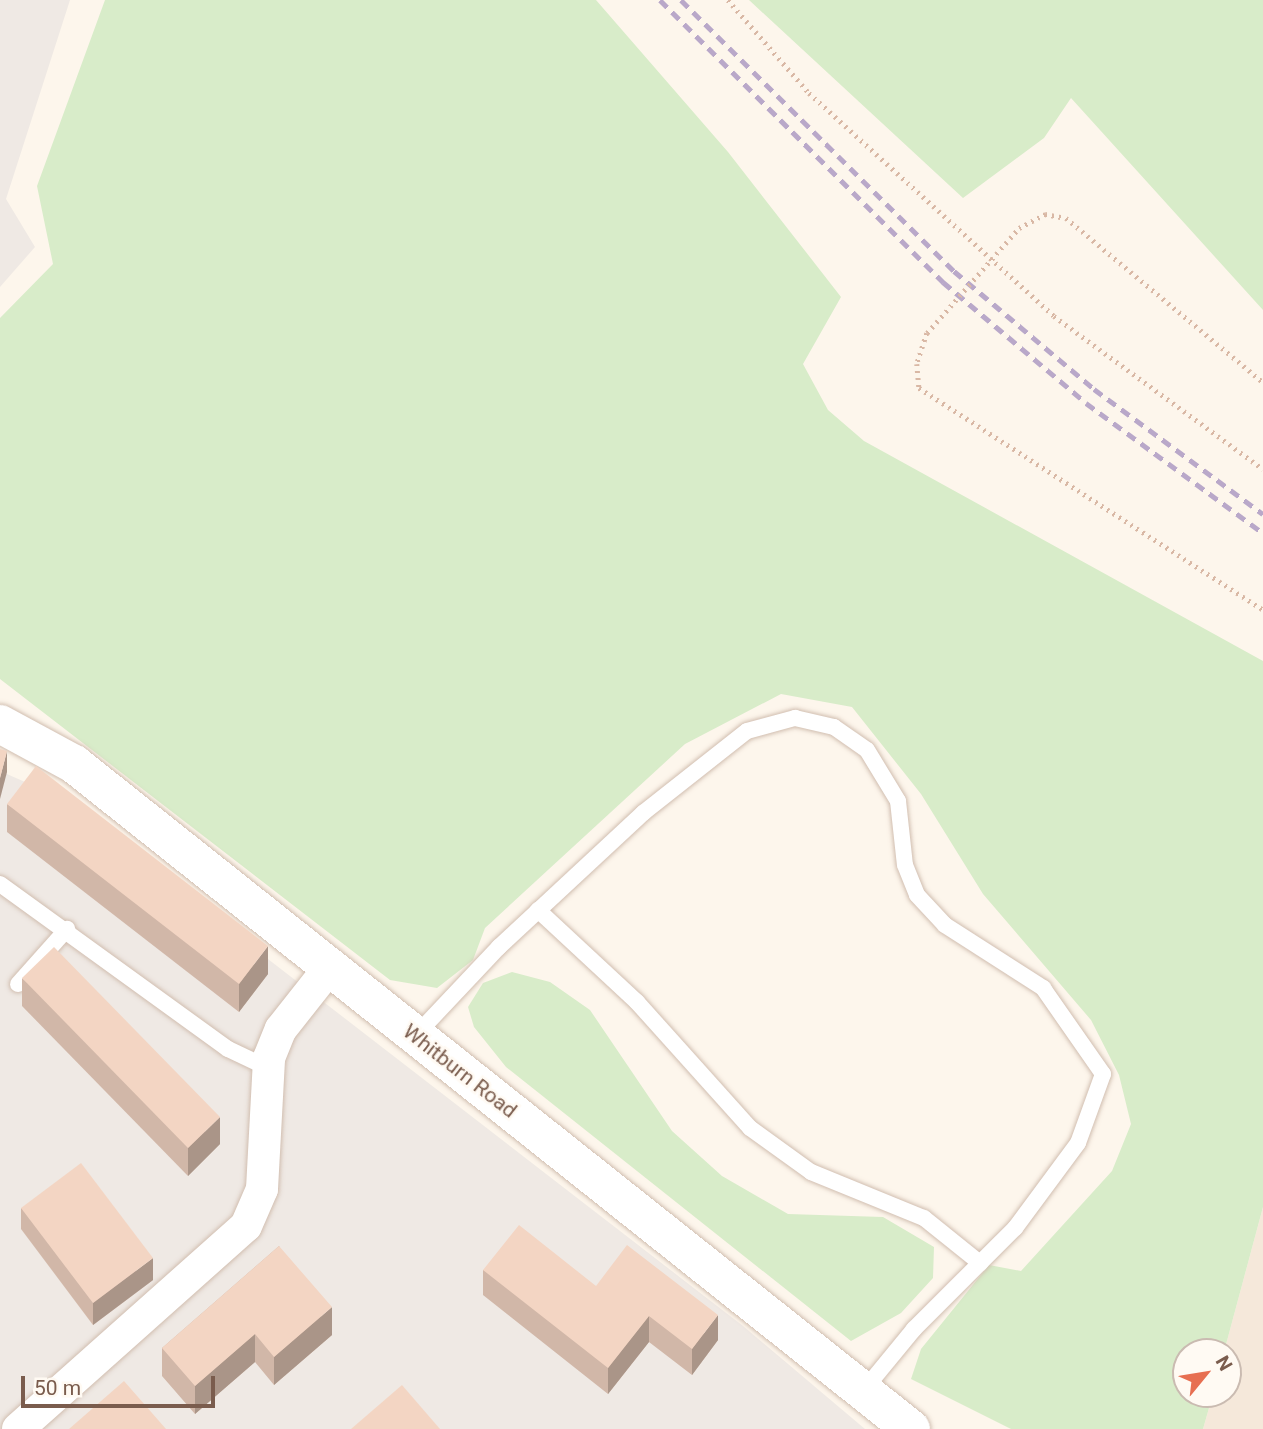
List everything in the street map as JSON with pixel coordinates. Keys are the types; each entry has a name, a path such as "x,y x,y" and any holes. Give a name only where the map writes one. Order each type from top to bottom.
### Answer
{"main road":[{"name":"Whitburn Road","path":"0,724 74,764 911,1429"}],"street":[{"path":"18,1429 246,1226 262,1189 268,1068 281,1029 330,968"}],"lane":[{"path":"416,1036 538,910 643,813 747,731 795,718 834,727 867,750 898,801 905,865 917,895 945,925 1043,988 1102,1074 1078,1143 1015,1228 863,1391"},
{"path":"0,884 67,929 228,1049 268,1068"},
{"path":"538,910 638,1002 750,1128 811,1172 924,1218 980,1263"},
{"path":"18,984 67,929"}],"path":[{"path":"728,0 809,93 1054,316 1263,470"},
{"path":"1263,382 1066,218 1045,214 1019,228 928,334 917,363 919,388 1263,610"}],"shaded area":[{"path":"0,0 70,0 6,199 35,247 0,287"},
{"path":"0,771 57,796 743,1326 865,1429 0,1429"},
{"path":"1263,1207 1263,1429 1203,1429 1209,1408 1242,1408 1242,1338 1228,1338"}],"green space":[{"path":"105,0 596,0 728,152 841,297 803,364 828,410 864,441 1263,661 1263,1207 1228,1338 1172,1338 1172,1408 1209,1408 1203,1429 1011,1429 911,1379 921,1349 989,1265 1021,1271 1112,1171 1131,1124 1119,1075 1091,1020 983,894 921,794 852,707 781,694 685,744 485,928 473,960 437,988 390,980 0,679 0,318 53,264 37,186"},
{"path":"749,0 1263,0 1263,310 1071,98 1044,138 963,198"},
{"path":"512,972 550,982 590,1010 672,1131 722,1176 788,1214 883,1217 934,1247 933,1278 901,1313 851,1341 506,1067 474,1027 468,1007 483,983"}],"building":[{"path":"0,749 7,751 0,778"},
{"path":"36,766 268,946 239,984 7,804"},
{"path":"54,947 220,1117 188,1148 22,978"},
{"path":"81,1163 153,1258 93,1303 21,1208"},
{"path":"519,1225 596,1286 627,1245 718,1315 692,1349 649,1316 608,1368 483,1270"},
{"path":"279,1246 332,1307 274,1357 255,1334 195,1386 162,1348"},
{"path":"124,1381 166,1429 69,1429"},
{"path":"402,1385 440,1429 351,1429"}],"railway":[{"path":"660,0 943,282 1086,403 1263,533"},
{"path":"681,0 954,271 1094,389 1263,514"}]}
